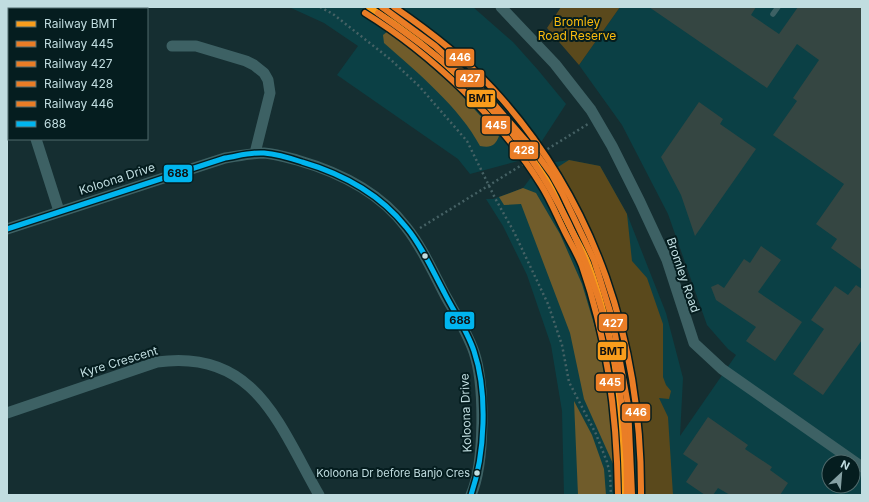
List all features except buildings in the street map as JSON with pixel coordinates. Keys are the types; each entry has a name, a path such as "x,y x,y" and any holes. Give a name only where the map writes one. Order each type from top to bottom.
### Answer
{"street":[{"name":"Bromley Road","path":"501,7 555,64 584,102 612,146 637,195 667,260 694,343 722,370 862,467"},
{"path":"172,46 196,46 246,61 264,73 268,80 270,93 255,153"},
{"path":"36,140 59,211"},
{"name":"Koloona Drive","path":"7,229 226,158 255,153 272,154 313,165 356,184 391,210 412,234 469,340 478,366 480,390 481,460 471,495"},
{"name":"Kyre Crescent","path":"7,413 158,362 174,360 207,363 238,376 257,392 270,409 319,495"}],"lane":[{"path":"773,14 778,7"}],"path":[{"path":"320,7 333,14 390,59 419,86 467,141 514,232 548,304 562,346 569,382 596,434 607,462 610,474 611,495"},
{"path":"400,7 463,59 507,102"},
{"path":"412,234 596,120"}],"shaded area":[{"path":"289,7 473,7 513,42 566,104 538,147 518,161 470,174 458,159 337,75 358,46 324,23"},
{"path":"620,7 862,7 862,495 564,495 562,411 551,345 527,275 503,226 486,199 493,199 523,188 532,176 549,163 569,160 600,166 627,214 666,313 683,378 680,436 736,355 728,349 707,325 668,214 622,125 579,65"},
{"path":"388,31 394,34 453,86 499,136 492,146 480,146 450,104 424,78 384,43 383,35"},
{"path":"523,188 536,193 560,234 582,284 603,354 611,411 614,466 584,399 570,333 521,204 504,205 499,197"},
{"path":"574,401 592,435 604,469 606,495 578,495"}],"green space":[{"name":"Bromley Road Reserve","path":"561,7 620,7 579,65 547,28"},
{"path":"569,160 600,166 627,214 632,261 647,278 663,324 663,377 666,385 671,391 669,399 659,398 668,417 673,495 638,495 639,449 635,407 636,397 624,347 623,330 618,323 600,266 560,183 558,167"}],"rail line":[{"name":"BMT","path":"369,7 419,42 466,84 509,129 546,179 552,190 588,263 598,291 612,348 617,377 623,436 625,495"},
{"name":"427","path":"382,7 435,46 480,88 533,149 552,175 562,193 594,260 612,318 628,405 632,495"},
{"name":"446","path":"394,7 445,45 492,88 528,131 559,178 585,226 606,277 622,329 633,383 639,439 641,495"},
{"name":"445","path":"365,13 390,29 439,68 485,113 506,136 525,161 547,196 582,266 591,294 605,350 616,437 618,495"},
{"name":"428","path":"378,13 424,47 457,74 507,126 540,172 567,221 590,273 606,326 618,381 625,438 627,495"}],"transit line":[{"name":"688","path":"7,229 225,158 249,154 259,153 279,155 293,159 332,172 359,186 384,204 412,234 464,328 474,351 481,385 483,423 479,461 476,479 471,495"}],"place":[{"name":"Koloona Dr before Banjo Cres","path":"477,473"}]}
